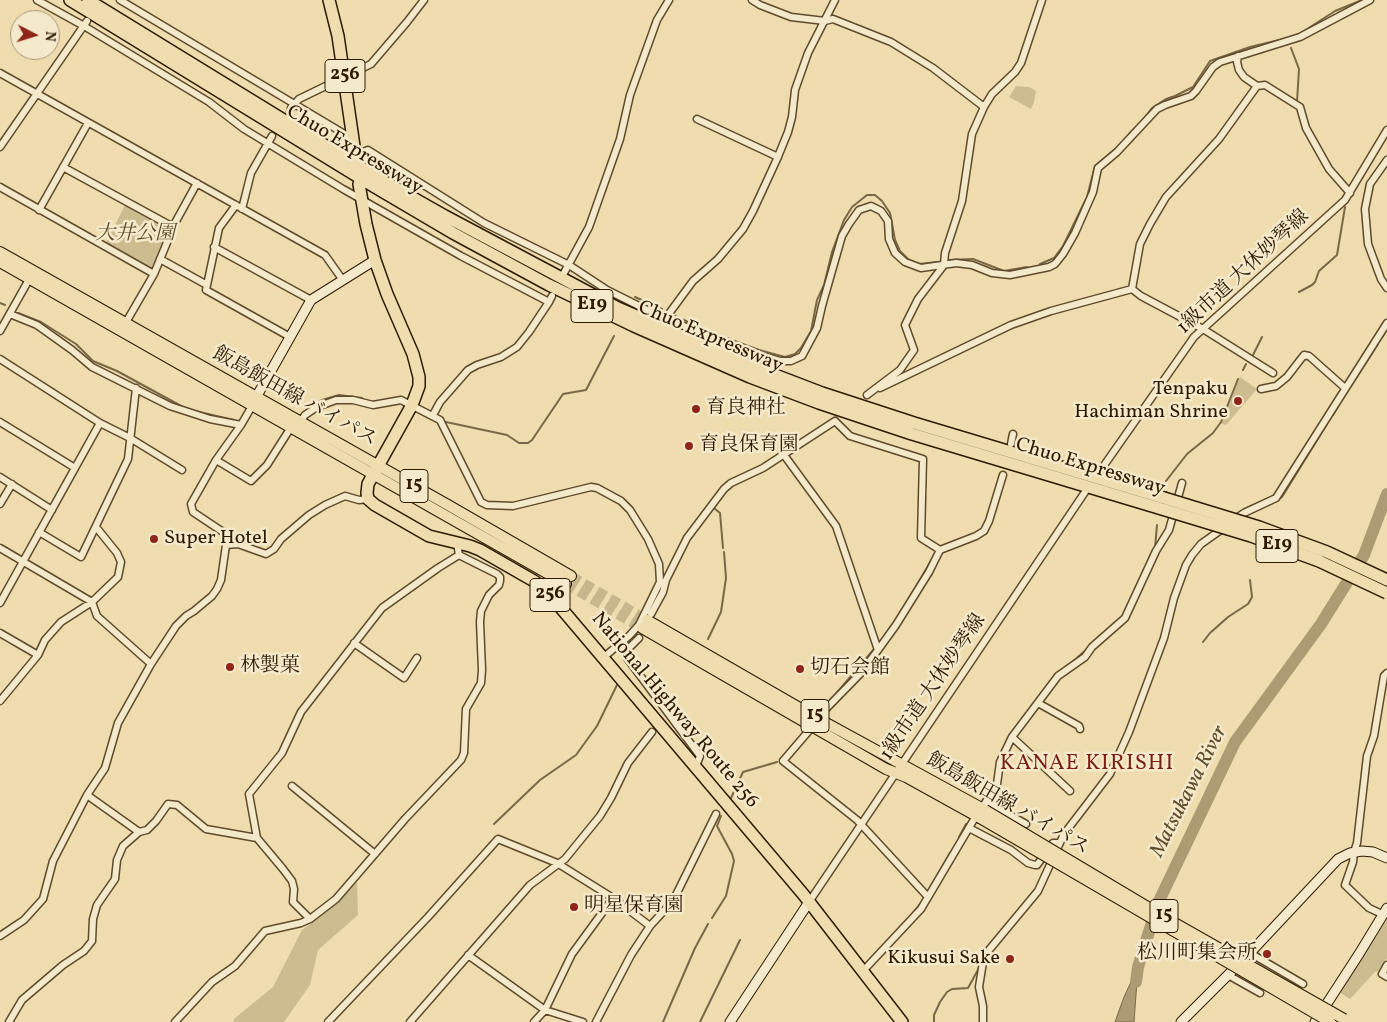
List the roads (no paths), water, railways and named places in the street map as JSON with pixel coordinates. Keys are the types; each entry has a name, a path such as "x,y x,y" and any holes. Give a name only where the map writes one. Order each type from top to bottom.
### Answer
{"highway":[{"name":"Chuo Expressway","path":"70,0 453,233 549,285 634,326 750,377 819,403 912,434 1258,527 1327,552 1387,580"},
{"name":"Chuo Expressway","path":"88,0 386,182 528,261 618,308 754,367 822,393 1163,503 1319,561 1387,594"},
{"name":"256","path":"329,0 345,77 354,147"},
{"path":"358,184 375,260 387,294 418,367 419,386 412,405 367,488 368,499"},
{"name":"National Highway Route 256","path":"368,499 429,536 480,550 534,581 550,595 809,902 902,1022"}],"main road":[{"name":"飯島飯田線 バイパス","path":"0,252 32,275 568,580"},
{"name":"飯島飯田線 バイパス","path":"0,262 32,275"},
{"name":"飯島飯田線 バイパス","path":"254,402 300,422 376,471"},
{"name":"飯島飯田線 バイパス","path":"645,625 899,769 982,811 1346,1021"},
{"name":"飯島飯田線 バイパス","path":"982,811 1330,1022"}],"street":[{"path":"37,0 86,23 209,102 244,129 360,199 459,254 550,299 517,347 501,358 477,365 468,370 440,402 433,416"},
{"path":"120,0 293,106 354,147 361,154 368,150 484,223 569,264 607,290 665,319 780,361 791,361 802,356 817,328 842,236 859,210 871,206 885,215 888,221 891,247 905,262 921,268 956,263 972,265 992,274 1010,275 1049,267 1055,264 1063,254 1075,233 1093,192 1098,168 1117,152 1157,109 1165,104 1191,96 1213,67 1220,62 1300,37 1370,0"},
{"path":"293,106 299,99 371,64 424,0"},
{"path":"564,273 589,227 620,139 630,95 657,20 669,0"},
{"path":"752,0 790,17 825,21 833,19 890,42 933,68 984,107"},
{"path":"665,319 693,282 718,259 743,229 778,157 792,117 795,90 800,73 835,0"},
{"path":"1042,0 1021,63 1016,72 992,94 972,134 962,201 945,253 944,265 918,299 905,325 914,350 900,370 867,394 1011,325 1051,311 1132,289"},
{"path":"0,147 86,23"},
{"path":"1238,56 1239,70 1244,77 1257,86 1265,85 1300,107 1306,128 1324,161 1350,193"},
{"path":"0,73 324,255 330,260 342,280"},
{"path":"1132,289 1140,244 1166,197 1219,139 1257,86"},
{"path":"697,119 778,157"},
{"path":"39,210 88,122"},
{"name":"1級市道 大休妙琴線","path":"1105,464 1194,337 1327,217 1350,193 1387,130"},
{"path":"272,136 251,174 239,207 218,228 206,290 290,337"},
{"path":"1387,160 1370,184 1365,209 1368,244 1381,279 1387,288"},
{"path":"63,167 173,227"},
{"path":"124,327 154,274 173,227 197,183"},
{"path":"0,187 154,274"},
{"path":"214,247 310,300"},
{"path":"160,259 207,285"},
{"path":"0,936 24,920 43,899 53,861 87,795 105,768 118,723 151,664 176,626 212,596 221,580 226,534 193,512 190,504 216,460 241,426 310,300 375,260"},
{"path":"0,331 32,275"},
{"path":"1132,289 1141,296 1203,329 1273,373"},
{"path":"10,314 38,325 92,367 170,406 210,419 241,426"},
{"path":"983,1022 983,1006 979,987 983,962 989,950 1038,891 1064,834 1110,774 1119,758 1164,638 1177,588 1192,555 1202,544 1244,513 1276,498 1387,323"},
{"path":"1261,390 1276,386 1287,377 1304,355 1309,356 1345,388"},
{"path":"0,360 100,423 130,438 182,470"},
{"path":"40,532 81,556 128,459 136,388"},
{"path":"300,422 305,415 318,407 336,400 353,400 373,405 401,400 440,420 478,496 487,505 513,506 586,488 597,488 621,501 630,510 648,539 661,571 660,582 639,625 604,657"},
{"path":"696,766 700,756 627,658 629,648 645,625 663,592 666,580 686,538 724,489 731,483 763,468 835,421 850,436 923,459 921,538 940,550"},
{"path":"0,422 75,468"},
{"path":"0,603 100,423"},
{"path":"216,460 251,481 267,465 288,432"},
{"path":"1011,444 1014,434"},
{"path":"784,455 836,526 878,650"},
{"path":"928,897 861,825 783,761 815,722 860,674 878,650 929,572 940,550 981,534 984,531 989,521 1003,475"},
{"path":"0,477 52,510"},
{"path":"862,971 912,920 928,897 997,784 1000,762 1012,737 1058,676 1085,657 1092,647 1126,618 1156,551 1169,530 1182,483"},
{"path":"0,504 12,484"},
{"name":"1級市道 大休妙琴線","path":"809,902 1085,492"},
{"path":"226,545 238,544 266,554 274,549 281,539 309,515 325,505 345,496 359,500 368,499"},
{"path":"0,701 38,655 45,640 61,622 92,602 118,577 121,562 117,553 96,527"},
{"path":"457,543 459,555"},
{"path":"0,548 92,602 97,616 151,664"},
{"path":"310,919 293,902 294,890 292,881 257,838 249,794 282,753 301,712 382,608 459,555"},
{"path":"175,1022 212,982 235,966 265,931 302,923 336,899 404,819 461,760 464,753 466,709 480,683 481,676 481,611 489,595 499,584 500,577 459,555"},
{"path":"0,633 38,655"},
{"path":"354,643 404,678 416,658"},
{"path":"1315,1022 1386,912 1369,908 1345,885 1357,843 1367,756 1374,736 1384,676 1387,673"},
{"path":"1038,703 1079,726 1080,729"},
{"path":"410,1022 530,885 565,859 600,816 628,763 652,732"},
{"path":"1012,737 1070,791"},
{"path":"292,786 375,854"},
{"path":"87,795 139,832"},
{"path":"9,1022 22,1000 62,965 84,951 92,941 93,919 97,905 115,879 117,860 123,846 139,832 147,830 168,804 177,805 206,829 257,838"},
{"path":"982,811 1026,824"},
{"path":"596,1022 631,955 650,926 673,901 716,814"},
{"path":"969,828 1034,865 1037,865 1054,843 1059,843"},
{"path":"328,1022 428,917 498,839 557,864 613,898 650,926"},
{"path":"1181,1022 1250,953 1338,858 1354,852 1373,852 1387,858"},
{"path":"534,1022 545,1010 572,954 613,898"},
{"path":"730,1022 809,902"},
{"path":"1250,953 1303,984"},
{"path":"468,955 545,1010 583,1022"},
{"path":"1387,965 1382,974 1387,977"},
{"path":"1228,975 1260,993"}],"waterway":[{"path":"1301,33 1335,11 1362,0"},
{"path":"1146,116 1152,108 1166,99 1193,87 1210,61 1250,47 1292,37"},
{"path":"1291,48 1299,69 1297,102"},
{"path":"1298,111 1302,124"},
{"path":"1129,134 1140,123"},
{"path":"1040,264 1054,258 1063,246 1087,197 1095,166 1118,147"},
{"path":"675,316 713,333 759,350 785,357 795,354 811,331 817,300 824,285 832,252 844,220 852,207 867,195 875,195 882,201 890,213 895,240 900,251 909,260 919,264 938,262"},
{"path":"1299,292 1312,285 1319,271 1337,255 1345,207"},
{"path":"949,260 973,259 1004,271 1027,267"},
{"path":"635,297 662,309"},
{"path":"0,303 5,305"},
{"path":"18,313 41,322 76,344 93,361 117,371 183,407"},
{"path":"1383,336 1387,329"},
{"path":"446,422 507,435 519,443 528,443 532,440 563,394 586,390 614,336"},
{"path":"1252,357 1262,337"},
{"path":"1356,378 1378,344"},
{"path":"1243,370 1246,364"},
{"path":"1166,481 1187,454 1213,433 1221,422 1238,379"},
{"path":"307,408 322,400 339,395 362,398"},
{"path":"1333,415 1341,401"},
{"path":"195,411 234,420"},
{"path":"1271,504 1282,497 1327,424"},
{"name":"Matsukawa River","path":"1136,982 1138,967 1158,903 1235,742 1321,624 1364,555 1387,494"},
{"path":"1244,509 1267,499"},
{"path":"714,508 720,513 723,548"},
{"path":"1155,548 1157,525"},
{"path":"708,639 721,612 726,578 724,552"},
{"path":"904,607 932,559"},
{"path":"1203,642 1228,617 1248,604 1252,597 1250,580"},
{"path":"887,632 899,615"},
{"path":"834,696 875,648"},
{"path":"1069,665 1088,648"},
{"path":"494,824 540,780 576,755 597,726 617,685"},
{"path":"731,798 743,772 777,762"},
{"path":"984,798 994,782"},
{"path":"712,918 726,896 734,861 717,826 721,816"},
{"path":"959,837 966,824"},
{"path":"931,886 950,853"},
{"path":"908,919 924,899"},
{"path":"663,1022 695,948 708,924"},
{"path":"700,1022 740,940"},
{"path":"934,1022 934,1015 947,992 952,989 968,988 979,968"}],"tunnel":[{"path":"272,136 291,108"},
{"path":"571,576 647,620"},
{"path":"566,584 642,628"}],"place":[{"name":"Tenpaku Hachiman Shrine","path":"1238,401"},
{"name":"育良神社","path":"696,409"},
{"name":"育良保育園","path":"689,446"},
{"name":"Super Hotel","path":"154,539"},
{"name":"林製菓","path":"230,667"},
{"name":"切石会館","path":"800,669"},
{"name":"明星保育園","path":"574,907"},
{"name":"松川町集会所","path":"1267,954"},
{"name":"Kikusui Sake","path":"1010,959"}],"district":[{"name":"KANAE KIRISHI","path":"1087,765"}],"park label":[{"name":"大井公園","path":"135,235"}]}
